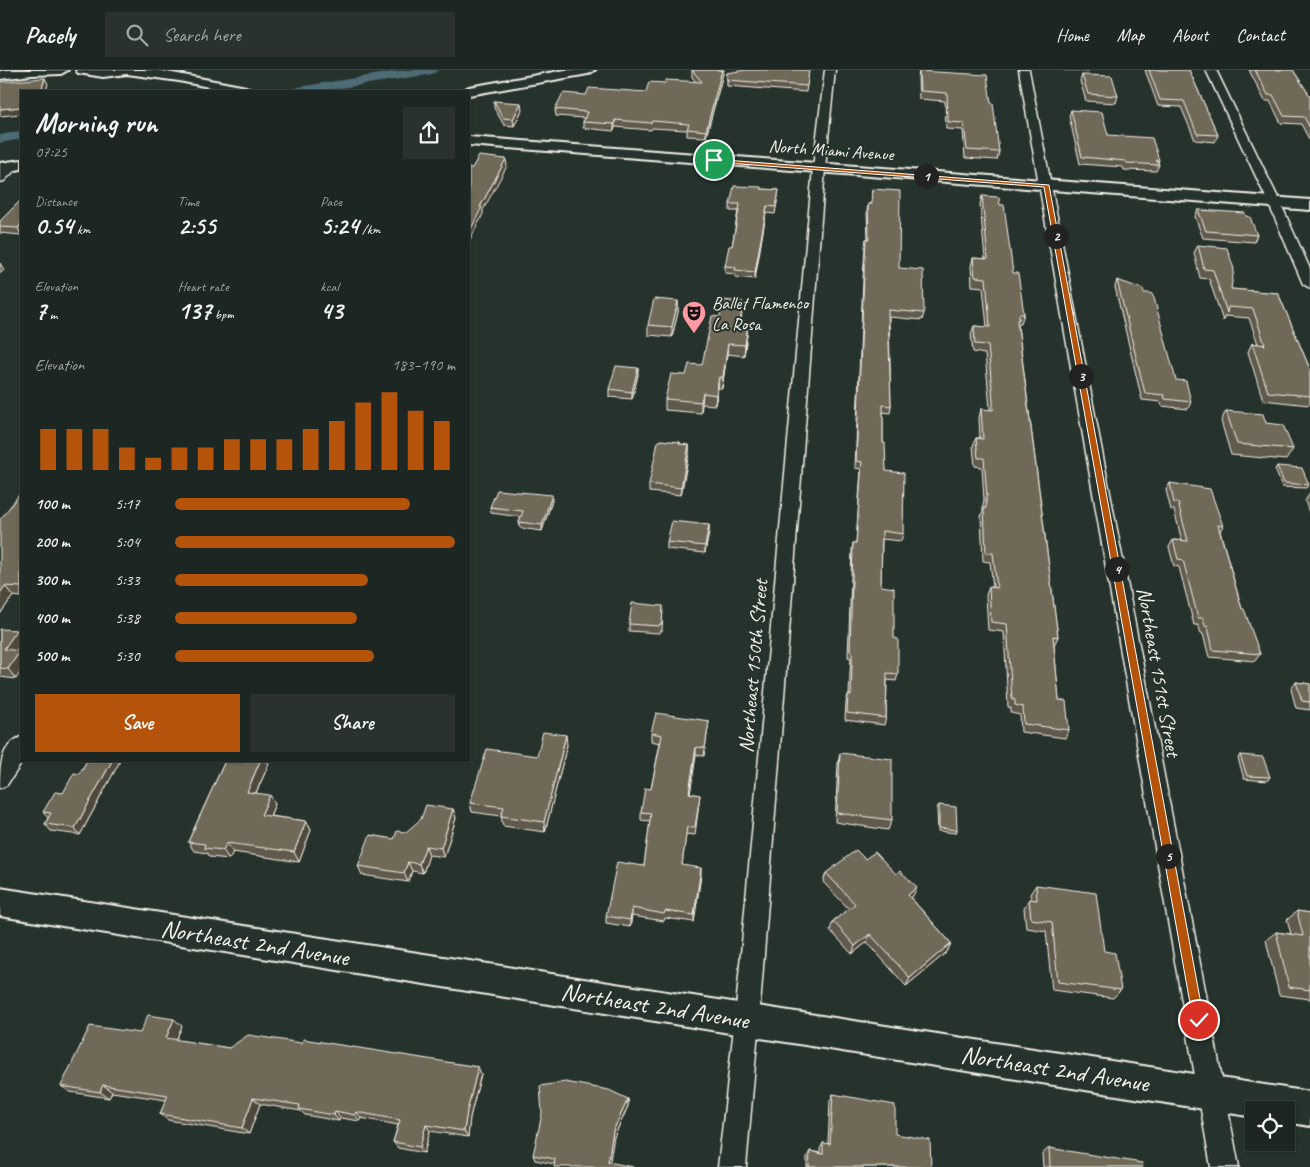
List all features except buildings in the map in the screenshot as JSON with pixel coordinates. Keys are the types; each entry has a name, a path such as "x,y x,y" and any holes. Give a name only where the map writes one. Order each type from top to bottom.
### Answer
{"street":[{"path":"0,75 36,70 61,70"},
{"path":"83,70 103,73 128,70 184,75"},
{"path":"164,70 242,90"},
{"path":"470,91 588,70"},
{"path":"819,168 830,70"},
{"name":"Northeast 151st Street","path":"1024,70 1225,1167"},
{"path":"1211,70 1274,202 1310,284"},
{"name":"North Miami Avenue","path":"470,141 1310,205"},
{"path":"0,178 11,166"},
{"name":"Northeast 150th Street","path":"732,1167 747,1019 819,168"},
{"path":"0,779 20,748"},
{"name":"Northeast 2nd Avenue","path":"0,902 1310,1108"}],"waterway":[{"path":"304,90 432,70"},
{"path":"0,139 20,135"}],"place":[{"name":"Ballet Flamenco La Rosa","path":"694,334"}],"route":[{"path":"714,160 1046,185 1199,1020"}]}
